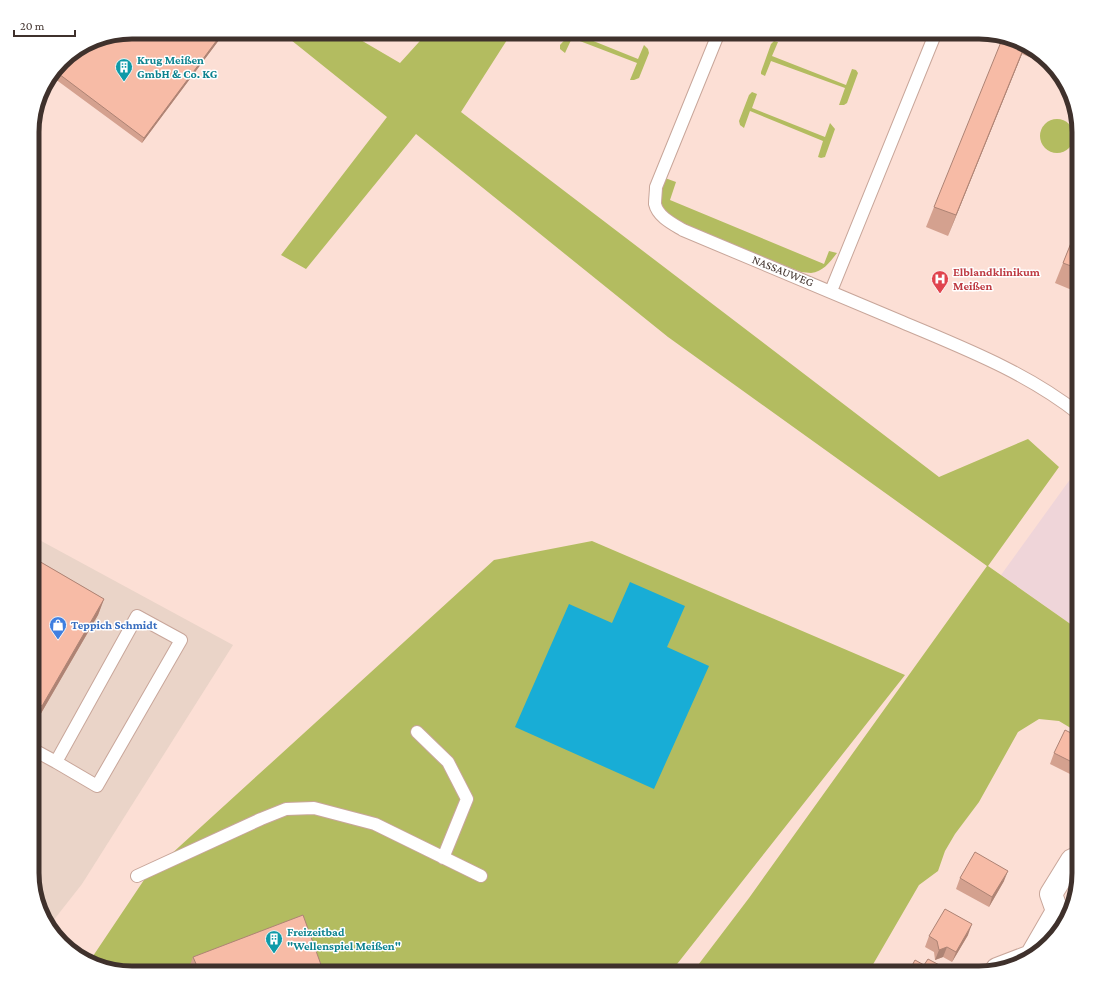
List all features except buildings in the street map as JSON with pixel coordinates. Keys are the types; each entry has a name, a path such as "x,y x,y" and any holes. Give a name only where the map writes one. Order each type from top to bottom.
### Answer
{"street":[{"path":"1036,947 1057,911 1051,894 1072,860"}],"lane":[{"name":"NASSAUWEG","path":"715,39 656,187 655,204 660,214 669,222 683,230 831,291 991,360 1026,378 1060,399 1072,408"},
{"path":"831,291 933,39"},
{"path":"39,753 97,786 181,640 138,616 56,762"},
{"path":"417,732 448,762 467,798 444,858"},
{"path":"137,876 286,809 314,808 375,824 481,876"}],"shaded area":[{"path":"1072,477 1072,625 1001,575"},
{"path":"39,540 233,645 82,884 52,922 44,903 39,879"}],"green space":[{"path":"290,39 359,39 400,63 422,39 508,39 461,112 939,477 1028,439 1059,467 988,566 1072,625 1072,729 1059,721 1039,719 1018,732 979,802 955,834 945,851 938,871 919,885 872,966 697,966 749,898 987,566 668,337 416,134 306,269 281,255 387,117"},
{"path":"566,39 572,39 565,53 560,49 560,45"},
{"path":"575,39 588,39 638,59 644,45 648,49 649,53 639,78 630,80 637,63"},
{"path":"774,41 778,42 772,56 846,85 852,69 856,70 858,73 847,103 844,105 839,105 845,88 771,61 765,76 761,74 771,44"},
{"path":"752,92 757,94 752,108 825,137 830,123 835,129 825,157 818,157 823,141 750,111 744,128 740,125 739,121 749,95"},
{"path":"1050,120 1064,120 1071,126 1072,144 1064,152 1050,152 1041,143 1041,129"},
{"path":"665,178 676,182 670,200 824,264 829,251 837,253 826,266 819,271 811,273 801,272 680,225 668,215 662,205 661,193"},
{"path":"592,541 905,675 676,966 132,966 114,964 92,957 146,877 494,560"}],"water":[{"path":"630,582 685,606 667,647 709,666 654,789 515,727 569,604 612,623"}],"place":[{"name":"Krug Meißen GmbH & Co. KG","path":"124,82"},
{"name":"Elblandklinikum Meißen","path":"940,294"},
{"name":"Teppich Schmidt","path":"58,640"},
{"name":"Freizeitbad \"Wellenspiel Meißen\"","path":"274,954"}]}
